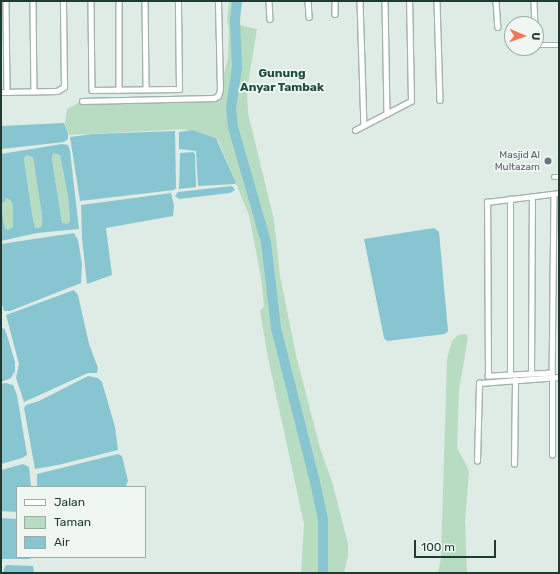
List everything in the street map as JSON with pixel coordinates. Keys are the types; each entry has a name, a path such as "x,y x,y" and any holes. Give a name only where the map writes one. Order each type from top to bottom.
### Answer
{"street":[{"path":"6,1 7,92"},
{"path":"33,1 34,91"},
{"path":"1,92 57,91 64,87 63,1"},
{"path":"91,1 92,90 179,89 178,1"},
{"path":"119,1 119,90"},
{"path":"144,1 146,89"},
{"path":"82,100 214,98 218,96 220,90 218,1"},
{"path":"270,1 270,19"},
{"path":"308,1 308,17"},
{"path":"335,1 335,14"},
{"path":"360,1 364,125"},
{"path":"385,1 387,114"},
{"path":"355,130 411,101 409,1"},
{"path":"437,1 440,100"},
{"path":"496,1 498,27"},
{"path":"534,1 535,16"},
{"path":"544,45 559,45"},
{"path":"557,193 552,372 488,376 487,202 557,193"},
{"path":"531,374 532,197"},
{"path":"510,200 510,375"},
{"path":"477,461 478,385 480,382 559,377"},
{"path":"552,378 552,455"},
{"path":"514,464 515,380"}],"green space":[{"path":"229,1 241,1 239,25 257,29 247,90 248,113 274,220 280,276 296,355 320,448 332,481 348,544 348,556 344,573 301,573 304,524 267,353 260,311 264,306 261,277 249,215 218,140 214,137 185,129 69,135 65,123 67,109 82,101 214,98 220,90 228,58 229,30 227,19"},
{"path":"53,153 60,154 68,196 70,221 67,224 62,224 52,159"},
{"path":"26,155 33,157 42,215 42,226 38,228 35,228 32,214 24,159"},
{"path":"7,198 12,202 13,211 13,227 8,230 5,228 3,219 2,203"},
{"path":"465,334 468,337 459,390 457,448 469,472 465,521 467,573 438,573 441,557 447,359 452,341 458,335"}],"water":[{"path":"64,123 68,133 68,139 64,142 1,149 1,126"},
{"path":"192,130 216,138 236,183 235,184 198,186 196,151 179,149 179,132"},
{"path":"175,131 176,188 174,190 80,201 70,137 93,134"},
{"path":"62,144 68,145 70,151 79,229 37,233 1,241 1,154","holes":["53,153 60,155 68,196 70,221 67,224 62,223 52,159","26,155 33,157 42,215 42,226 38,228 35,228 32,214 24,159","7,198 12,202 13,227 8,230 5,228 2,204"]},
{"path":"193,152 195,154 196,187 179,189 180,153"},
{"path":"232,186 235,190 230,193 179,199 175,196 178,192"},
{"path":"171,193 174,205 173,216 106,228 112,275 87,284 82,238 81,205"},
{"path":"434,228 439,232 448,331 445,334 387,341 384,338 364,239"},
{"path":"74,233 78,240 82,264 81,283 10,311 4,311 1,301 1,244"},
{"path":"74,290 78,295 89,344 98,368 97,373 88,373 24,402 16,378 19,364 6,315"},
{"path":"1,328 5,329 15,362 15,371 11,378 1,382"},
{"path":"88,376 98,378 102,382 115,427 118,450 58,465 35,469 24,408 26,405 39,401"},
{"path":"5,383 13,385 17,395 27,455 1,464 1,384"},
{"path":"118,454 122,456 128,481 126,486 37,486 37,474"},
{"path":"23,464 29,467 31,486 16,486 16,512 1,511 1,470"},
{"path":"1,518 16,519 16,558 31,558 1,559"},
{"path":"5,566 33,566 34,573 3,573"}],"waterway":[{"path":"237,1 235,20 237,67 231,108 233,127 266,242 276,328 315,482 323,521 323,573"}],"place":[{"name":"Masjid Al Multazam","path":"548,161"}],"district":[{"name":"Gunung Anyar Tambak","path":"282,81"}]}
